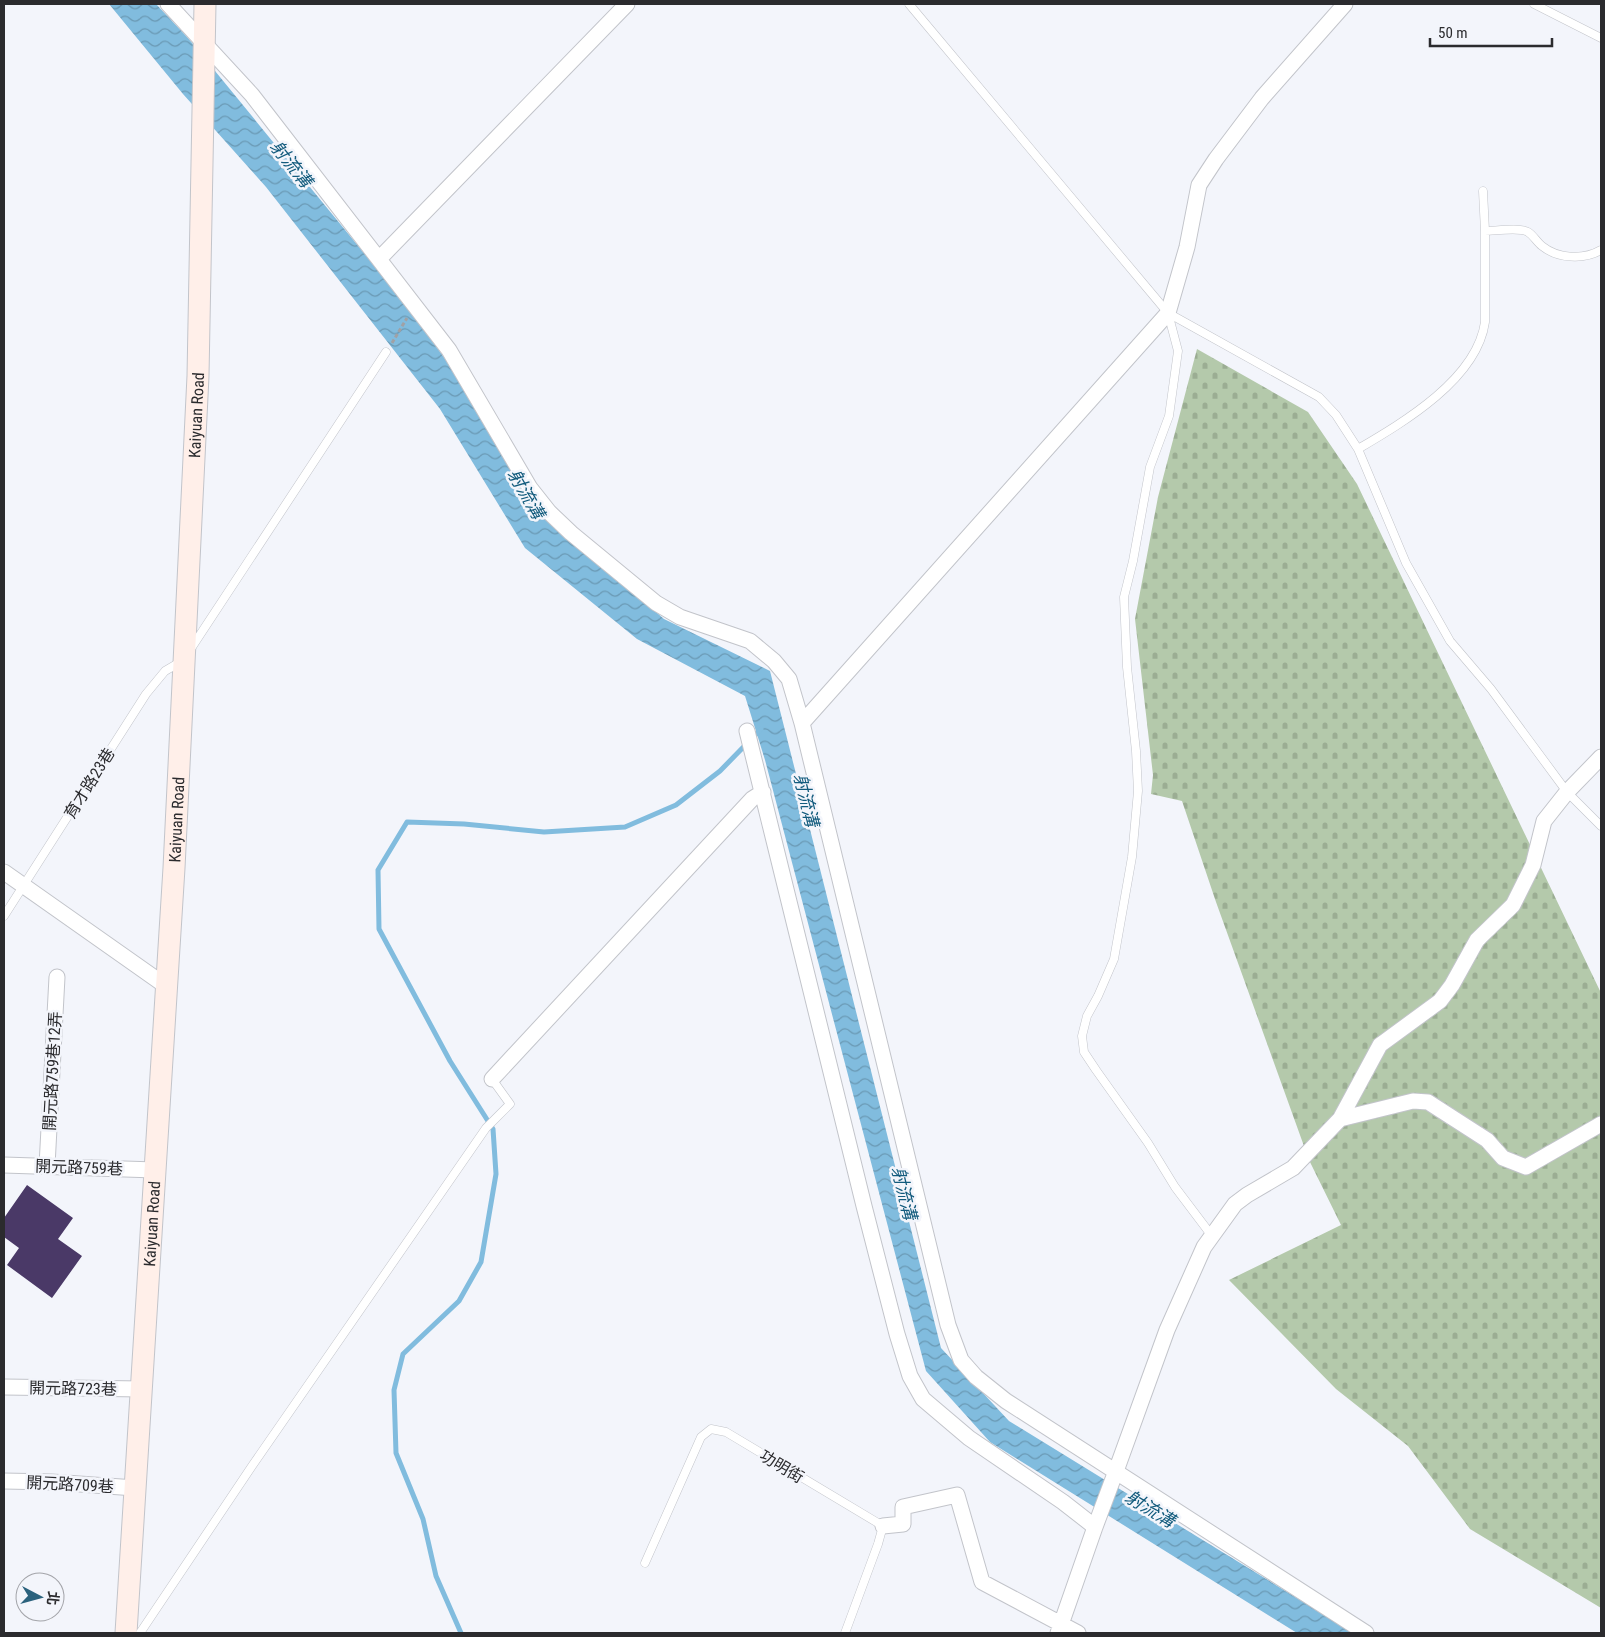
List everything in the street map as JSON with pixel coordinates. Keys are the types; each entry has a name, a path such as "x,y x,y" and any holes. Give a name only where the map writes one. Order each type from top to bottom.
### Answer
{"main road":[{"name":"Kaiyuan Road","path":"126,1633 166,986 198,376 205,4"}],"street":[{"path":"168,4 252,95 450,350 530,488 549,512 571,533 656,603 680,617 750,641 774,660 789,679 802,722 948,1325 961,1360 976,1378 1006,1401 1114,1477 1366,1633"},
{"path":"380,259 628,4"},
{"path":"802,722 1168,313 1187,247 1199,185 1262,98 1345,4"},
{"path":"748,732 867,1215 897,1334 910,1376 923,1399 969,1438 1096,1523"},
{"path":"1060,1629 1096,1523 1167,1330 1204,1247 1235,1204 1293,1168 1340,1119 1380,1044 1440,1001 1452,985 1476,940 1513,905 1534,865 1544,821 1567,792 1601,757"},
{"path":"492,1078 752,799 763,792"},
{"path":"4,872 166,986"},
{"name":"開元路759巷12弄","path":"47,1166 57,977"},
{"path":"1340,1119 1413,1101 1428,1102 1487,1140 1503,1158 1526,1167 1601,1124"},
{"name":"開元路759巷","path":"4,1166 155,1170"},
{"name":"開元路723巷","path":"4,1387 142,1389"},
{"name":"開元路709巷","path":"4,1481 52,1482 135,1488"},
{"path":"882,1526 903,1524 903,1507 957,1495 982,1582 1060,1629 1078,1633"}],"lane":[{"path":"909,4 1168,313 1318,397 1336,416 1358,449 1406,562 1450,642 1491,689 1567,792 1601,826"},
{"path":"1534,4 1601,38"},
{"path":"1358,449 1390,430 1446,388 1471,359 1484,334 1485,231 1483,191"},
{"path":"1485,231 1521,230 1528,232 1544,247 1558,254 1583,257 1601,250"},
{"path":"1168,313 1178,351 1169,416 1150,467 1133,561 1124,597 1127,668 1136,751 1138,791 1132,857 1114,959 1098,996 1086,1016 1082,1036 1084,1052 1148,1143 1176,1187 1212,1236"},
{"path":"184,660 386,352"},
{"name":"育才路23巷","path":"4,916 146,694 165,671 184,660"},
{"path":"140,1633 246,1474 486,1128 510,1104 492,1078"},
{"name":"功明街","path":"645,1563 701,1437 710,1430 726,1432 882,1526"},
{"path":"845,1633 878,1544 882,1526"}],"path":[{"path":"386,352 415,305"}],"green space":[{"path":"1197,349 1308,412 1357,484 1601,993 1601,1608 1470,1529 1408,1446 1336,1389 1229,1280 1341,1225 1309,1160 1216,902 1182,801 1151,794 1153,775 1135,619 1158,497"}],"water":[{"name":"射流溝","path":"109,4 156,4 188,38 409,308 460,380 538,509 664,619 770,671 941,1348 1009,1421 1354,1633 1297,1633 990,1442 926,1371 765,760 745,696 637,639 525,548 440,409 266,187 183,94"}],"building":[{"path":"27,1185 73,1218 58,1239 82,1256 52,1298 7,1265 19,1248 4,1237 4,1218"}],"waterway":[{"path":"461,1633 436,1576 423,1519 396,1453 394,1390 403,1354 459,1301 481,1262 496,1174 493,1129 450,1061 379,929 378,870 407,822 464,824 544,832 625,827 676,805 720,771 761,729"}]}
